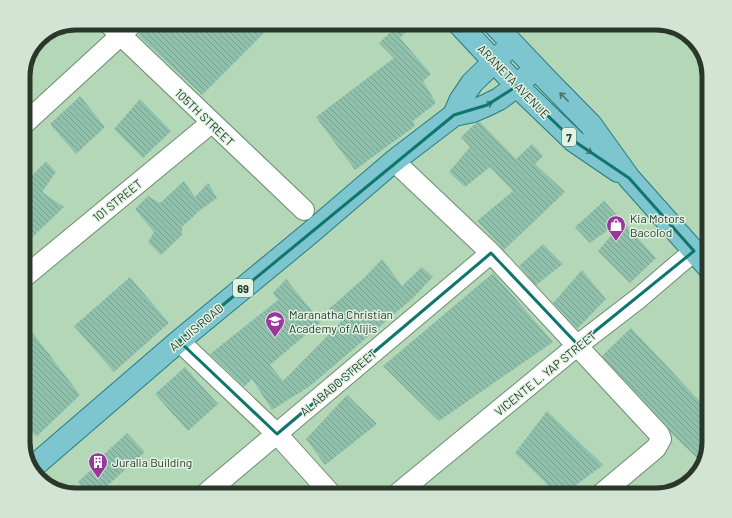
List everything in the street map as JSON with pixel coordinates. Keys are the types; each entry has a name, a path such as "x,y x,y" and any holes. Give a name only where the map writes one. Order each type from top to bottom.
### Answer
{"main road":[{"name":"ARANETA AVENUE","path":"464,30 517,86 574,141 629,178"},
{"name":"ARANETA AVENUE","path":"500,30 591,125 629,178 702,260"},
{"name":"ALIJIS ROAD","path":"36,464 178,341 310,234 394,161 454,114 460,101 472,83 514,43"},
{"name":"ALIJIS ROAD","path":"454,114 473,111 487,105 517,86 535,68"}],"street":[{"path":"30,118 118,30"},
{"name":"105TH STREET","path":"124,30 211,123 304,210"},
{"name":"101 STREET","path":"30,272 211,123"},
{"path":"394,161 491,253 659,434 661,439 656,448 608,488"},
{"name":"VICENTE L. YAP STREET","path":"404,488 578,345 639,298 694,251"},
{"name":"ALABADO STREET","path":"212,488 491,253"},
{"path":"178,341 276,434 326,488"}],"highlighted area":[{"path":"517,86 574,141 629,178 694,251 578,345 491,253 277,434 179,341 454,115 487,105"}],"building":[{"path":"143,30 267,30 202,95 138,35"},
{"path":"393,30 408,30 400,38 431,74 423,81 436,103 413,121 415,126 355,170 316,117 394,58 379,43"},
{"path":"80,96 105,127 76,154 50,124"},
{"path":"140,99 171,131 143,158 114,129"},
{"path":"480,122 516,159 532,144 543,156 535,164 565,192 504,250 477,221 513,191 490,167 465,187 449,172 470,147 461,137 476,123"},
{"path":"46,161 56,172 42,192 64,207 30,239 30,178"},
{"path":"184,181 195,197 208,183 217,198 199,211 182,227 182,235 161,255 148,242 154,232 135,209 148,196 160,203"},
{"name":"Kia Motors Bacolod","path":"604,201 656,258 630,283 598,251 615,231 612,227 590,243 575,227"},
{"path":"543,244 563,264 536,285 519,266"},
{"path":"382,259 402,286 422,267 433,277 412,299 310,386 272,410 252,379 244,387 210,354 278,300 273,293 286,279 321,322 270,365 283,381 341,322 329,309 365,277"},
{"path":"582,270 606,299 577,329 553,303"},
{"path":"493,273 553,342 439,421 383,366"},
{"path":"130,277 169,323 114,372 74,326"},
{"path":"631,328 702,404 702,442 698,460 670,432 667,426 602,356"},
{"path":"30,329 80,395 36,437 30,429"},
{"path":"185,367 218,404 188,431 155,394"},
{"path":"347,395 377,424 325,465 306,439"},
{"path":"547,411 603,465 572,488 551,488 515,453"},
{"path":"127,433 145,452 105,488 83,488 78,482 103,459 101,457"}],"place":[{"name":"Kia Motors Bacolod","path":"616,242"},
{"name":"Maranatha Christian Academy of Alijis","path":"275,338"},
{"name":"Juralia Building","path":"98,479"}]}
